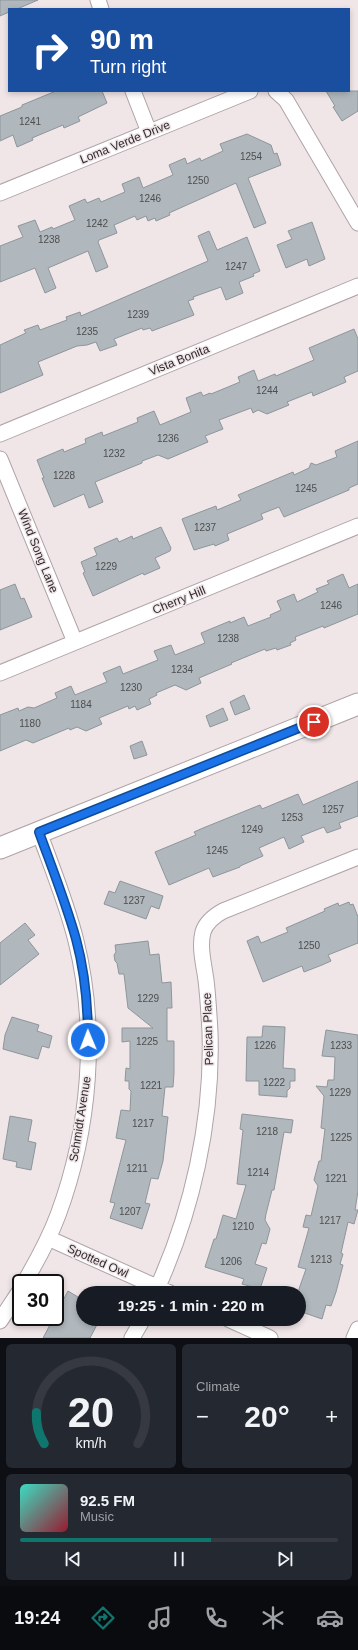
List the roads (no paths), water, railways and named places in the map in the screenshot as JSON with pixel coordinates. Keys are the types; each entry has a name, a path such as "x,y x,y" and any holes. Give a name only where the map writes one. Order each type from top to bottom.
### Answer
{"main road":[{"path":"0,848 358,704"}],"street":[{"path":"133,92 149,132"},
{"name":"Loma Verde Drive","path":"0,193 248,92"},
{"path":"277,92 286,100 358,223"},
{"name":"Vista Bonita","path":"0,434 358,286"},
{"name":"Wind Song Lane","path":"0,460 75,642"},
{"name":"Cherry Hill","path":"0,673 358,526"},
{"name":"Schmidt Avenue","path":"29,1274 48,1238 63,1200 77,1148 88,1071 86,1000 76,941 61,892 39,832"},
{"name":"Pelican Place","path":"162,1286 192,1188 206,1113 210,1044 208,996 202,949 203,933 206,926 210,920 223,911 358,857"},
{"name":"Spotted Owl","path":"48,1238 150,1286"},
{"path":"0,1321 12,1303"},
{"path":"132,1338 139,1326"},
{"path":"243,1326 270,1338"},
{"path":"354,1338 358,1329"}]}
